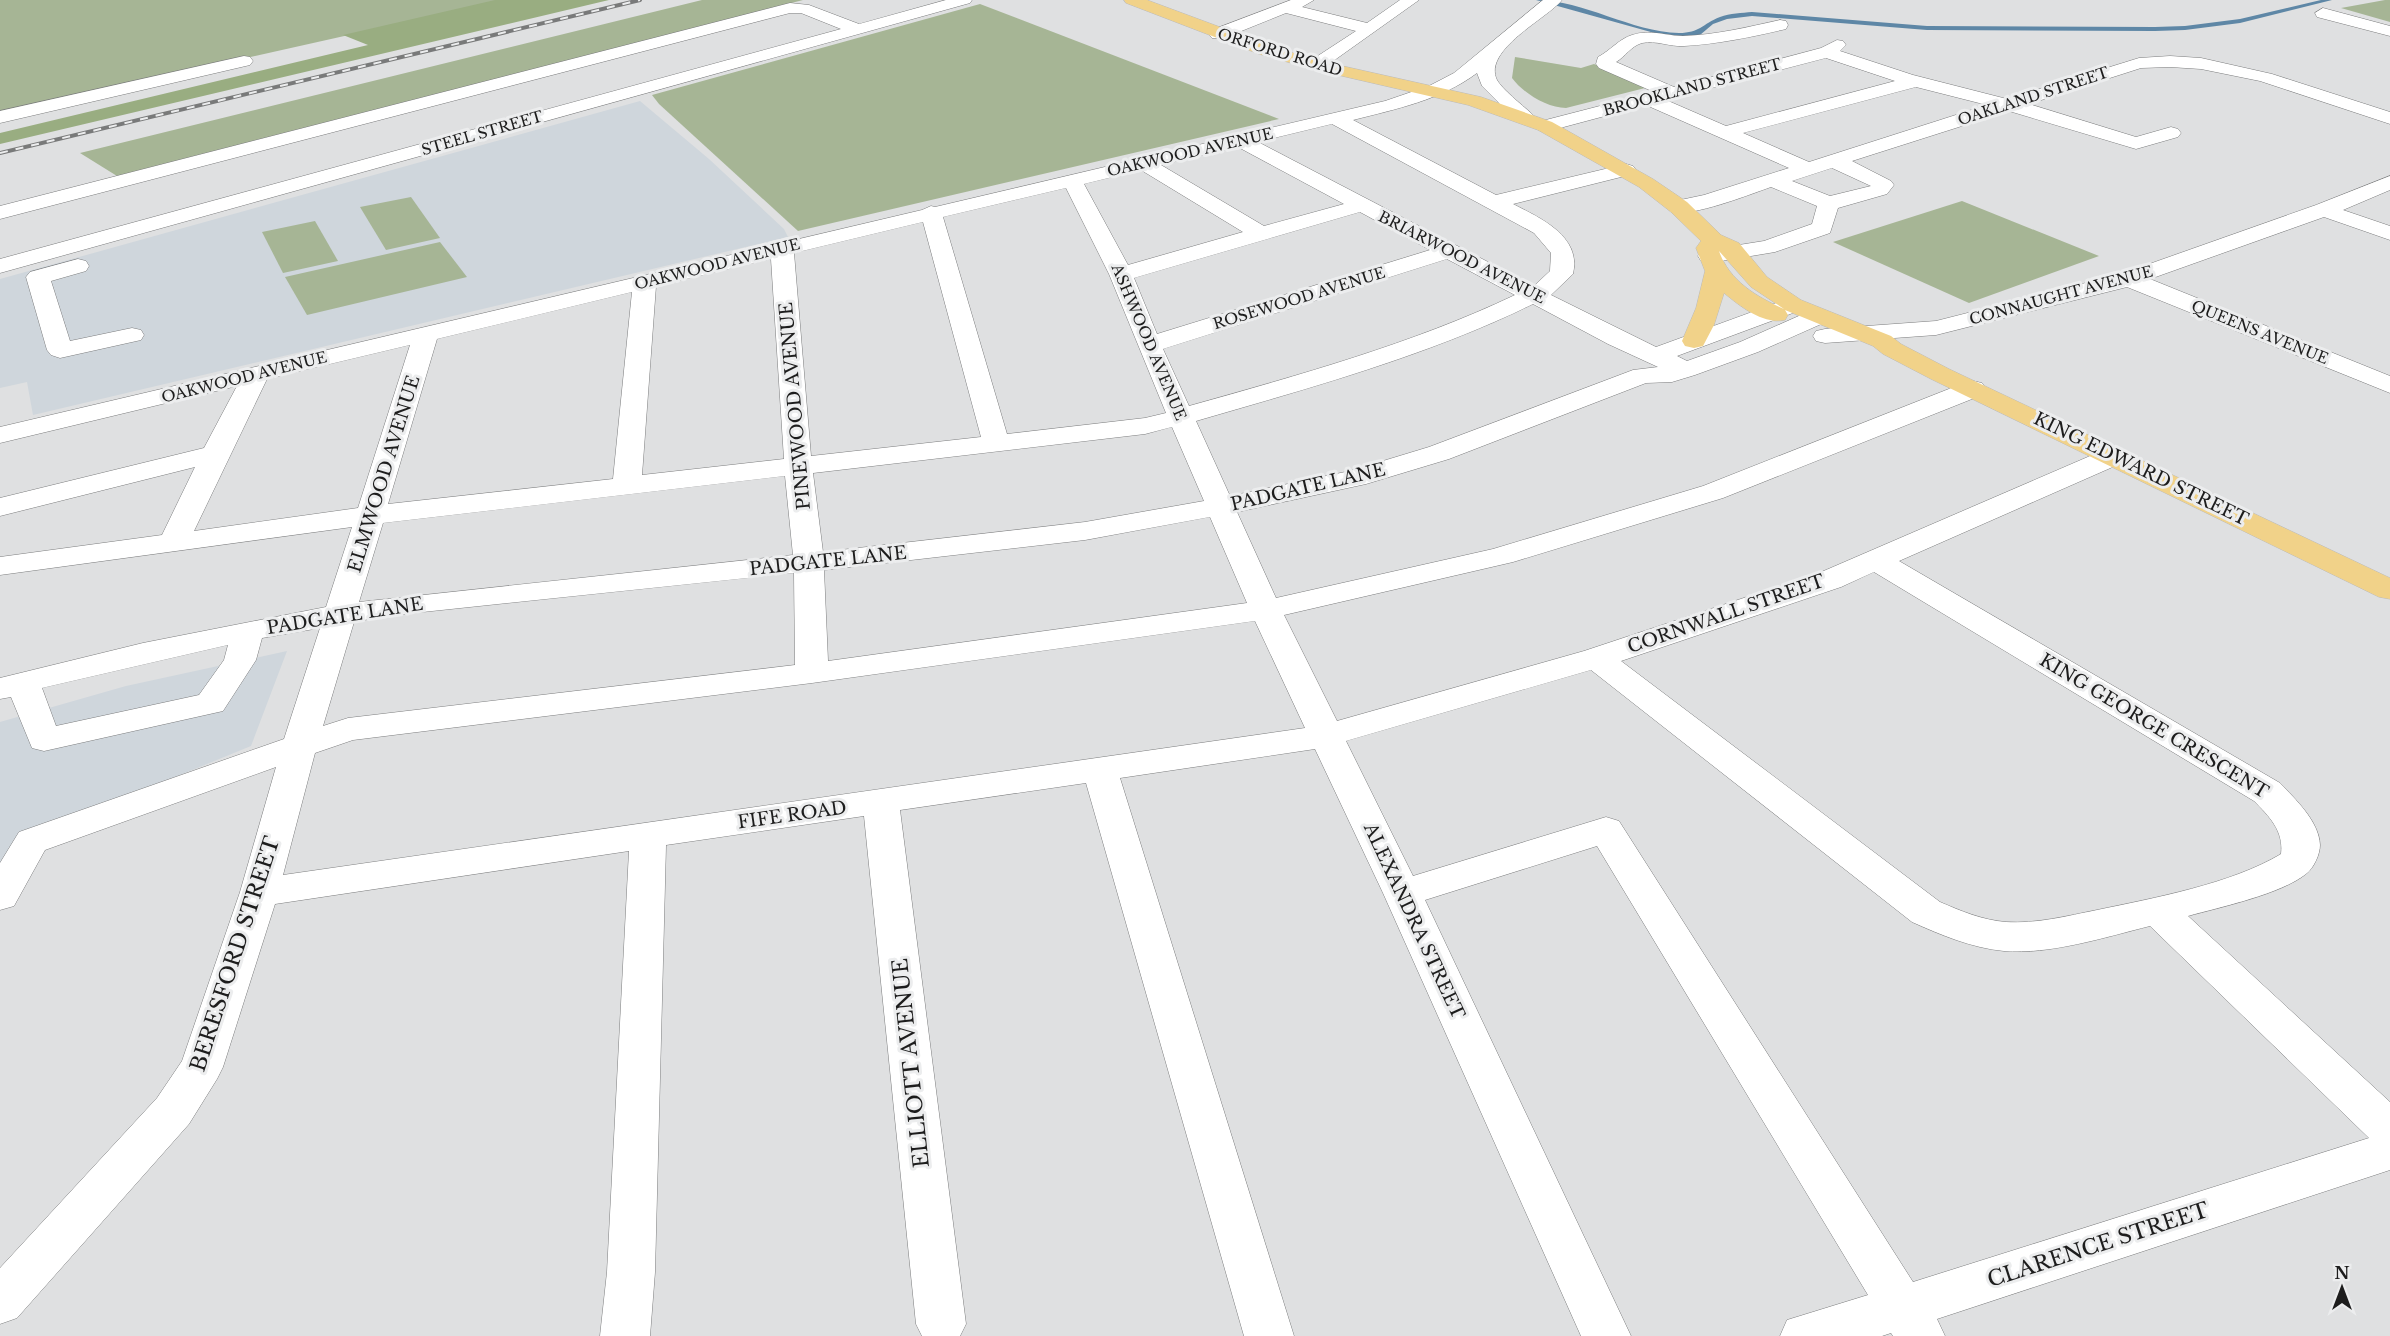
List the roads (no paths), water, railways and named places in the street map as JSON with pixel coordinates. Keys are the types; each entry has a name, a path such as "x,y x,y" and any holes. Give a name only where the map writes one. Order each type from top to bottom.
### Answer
{"main road":[{"name":"ORFORD ROAD","path":"1132,0 1218,34 1316,64 1433,91"},
{"path":"1433,91 1524,117 1626,170 1679,207 1740,294 1770,313"},
{"path":"1713,256 1731,249 1759,282 1809,321"},
{"path":"1694,341 1701,329 1713,293 1713,256"},
{"name":"KING EDWARD STREET","path":"1809,321 1864,347 1892,349"},
{"name":"KING EDWARD STREET","path":"1863,333 1882,340 1892,349 1973,389 2390,590"}],"street":[{"path":"1218,34 1306,0"},
{"path":"1316,64 1411,0"},
{"path":"1433,91 1460,77 1551,2"},
{"name":"STEEL STREET","path":"0,266 944,6 967,8"},
{"path":"0,213 790,8 802,8 858,29"},
{"path":"1286,8 1370,29"},
{"path":"2323,13 2390,31"},
{"path":"1671,92 1623,73 1605,64 1604,61 1619,53 1627,43 1640,38 1657,37 1681,41 1731,36 1780,26"},
{"path":"1731,36 1797,60"},
{"path":"638,47 702,74"},
{"name":"BROOKLAND STREET","path":"1545,126 1797,60 1832,48 1916,81"},
{"path":"1492,50 1486,71 1488,82 1524,117"},
{"name":"OAKLAND STREET","path":"1679,207 1710,200 2139,63 2173,60 2236,69 2390,117"},
{"path":"0,117 244,61"},
{"path":"1725,132 1916,81 2136,143 2171,133"},
{"name":"OAKWOOD AVENUE","path":"0,435 1390,105 1433,91"},
{"path":"1648,99 1806,168"},
{"path":"0,566 372,514 1145,426 1182,418 1317,378 1511,307 1555,283 1561,275 1564,255 1561,248 1542,228 1333,117"},
{"path":"306,134 361,167"},
{"name":"BRIARWOOD AVENUE","path":"1239,140 1617,339 1649,365"},
{"path":"1772,180 1828,203 1848,200 1880,190 1884,185 1859,171 1832,161"},
{"path":"1143,163 1259,233"},
{"path":"1494,202 1626,170"},
{"name":"ASHWOOD AVENUE","path":"1072,180 1121,274 1149,345 1220,507"},
{"name":"CONNAUGHT AVENUE","path":"1809,321 1863,333 1936,328 2129,279 2324,210 2390,182"},
{"path":"1735,254 1795,241 1822,228 1828,203"},
{"path":"1121,274 1363,205"},
{"path":"2324,210 2390,233"},
{"path":"932,212 996,443"},
{"path":"81,244 92,262 38,277 60,350 132,335"},
{"name":"PINEWOOD AVENUE","path":"782,248 798,466 809,564 812,673"},
{"name":"ROSEWOOD AVENUE","path":"1149,345 1449,251"},
{"name":"QUEENS AVENUE","path":"2129,279 2390,385"},
{"path":"627,485 645,282"},
{"name":"PADGATE LANE","path":"8,689 248,632 340,615 483,596 809,564 1085,531 1220,507 1356,478 1439,453 1649,365 1694,341 1770,313 1809,321"},
{"name":"PADGATE LANE","path":"1649,365 1672,374 1809,321"},
{"name":"ELMWOOD AVENUE","path":"340,615 426,333"},
{"path":"174,541 256,375"},
{"path":"0,896 32,841 348,729 812,673 1266,610 1502,556 1713,492 1973,389"},
{"path":"0,507 215,454"},
{"name":"CORNWALL STREET","path":"1326,736 1596,658 1830,580 2114,456"},
{"name":"ALEXANDRA STREET","path":"1220,507 1266,610 1402,893 1606,1336"},
{"name":"KING GEORGE CRESCENT","path":"1596,658 1926,912 1957,927 1988,934 2018,937 2046,936 2157,910 2277,875 2295,863 2300,849 2297,832 2286,812 2267,792 1876,560"},
{"name":"BERESFORD STREET","path":"0,1302 173,1111 202,1067 259,892 300,745 340,615"},
{"path":"8,689 44,740 211,703 240,660 248,632"},
{"name":"FIFE ROAD","path":"259,892 1326,736"},
{"path":"1100,770 1269,1336"},
{"name":"ELLIOTT AVENUE","path":"881,802 940,1324"},
{"path":"1402,893 1606,830 1911,1322"},
{"path":"625,1336 631,1272 648,835"},
{"path":"2157,910 2390,1130"},
{"name":"CLARENCE STREET","path":"1805,1336 1911,1322 2390,1151"}],"waterway":[{"path":"1539,0 1601,15 1660,33 1679,35 1698,34 1711,23 1726,17 1752,14 1927,28 2185,28 2240,21 2329,0"}],"railway":[{"path":"0,153 640,0"}]}
